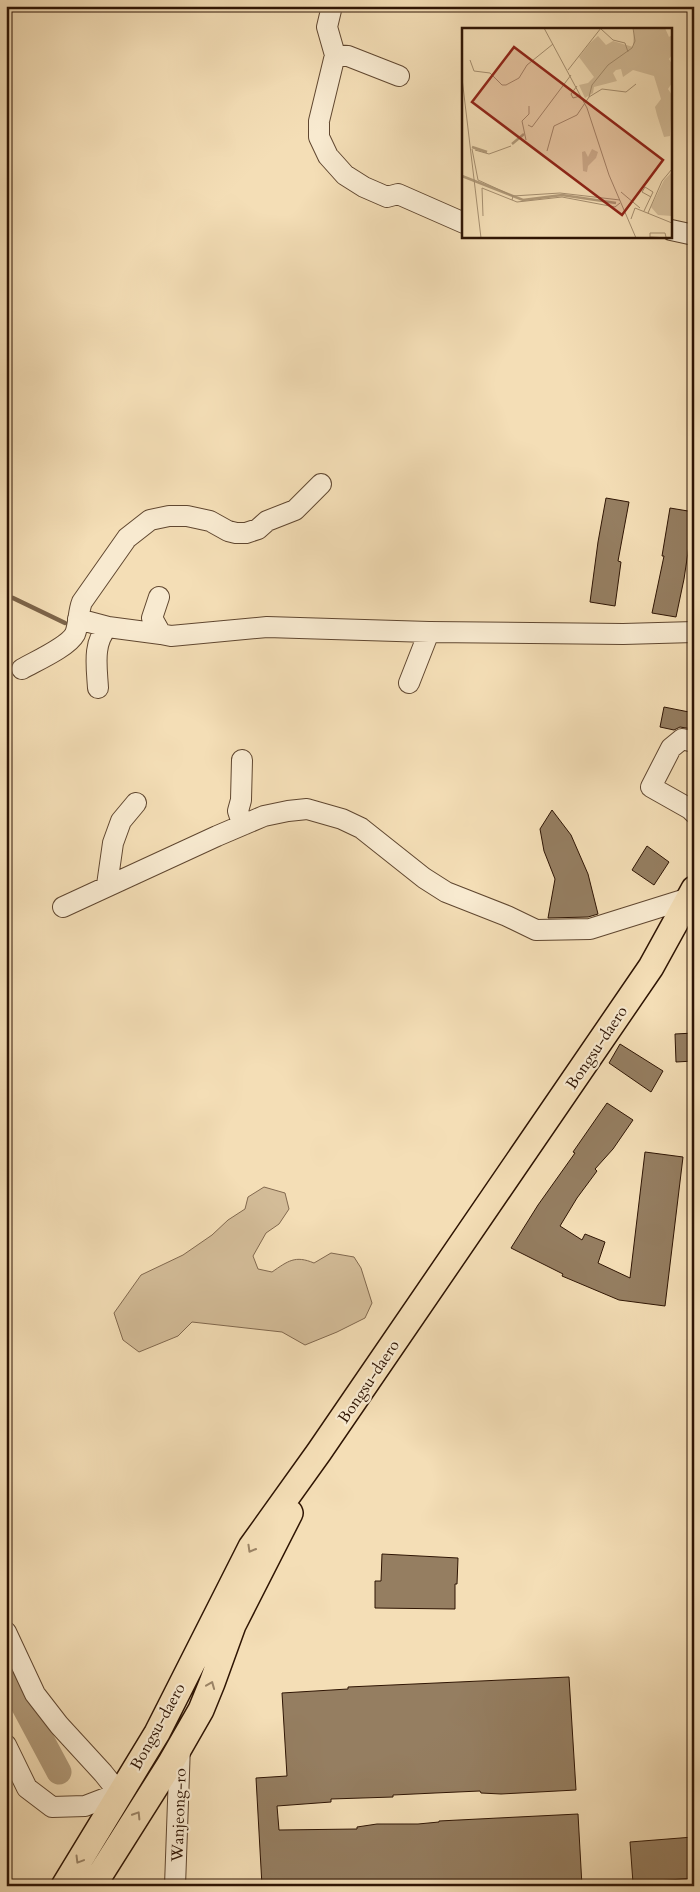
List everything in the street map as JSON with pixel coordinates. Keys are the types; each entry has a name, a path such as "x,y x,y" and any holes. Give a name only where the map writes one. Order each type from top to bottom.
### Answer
{"main road":[{"name":"Bongsu-daero","path":"64,1886 156,1733 251,1547 319,1452 650,966 692,895"},
{"name":"Bongsu-daero","path":"93,1886 170,1764 200,1710 233,1625 269,1557 319,1452"},
{"path":"180,1744 186,1703 205,1638"},
{"path":"97,1830 109,1827 114,1832 116,1849"}],"street":[{"path":"332,6 327,27 335,55 319,121 319,137 328,156 345,175 376,193 387,197 398,194 462,222"},
{"path":"335,55 348,56 399,76"},
{"path":"672,230 694,235"},
{"path":"22,670 68,643 75,633 82,602 127,538 150,520 169,516 187,516 210,521 236,533 246,533 258,529 267,521 295,510 321,484"},
{"path":"159,597 152,618 160,634"},
{"path":"78,619 108,627 170,636 267,627 429,632 623,634 694,632"},
{"path":"98,688 97,653 101,636 108,627"},
{"path":"409,683 429,632"},
{"path":"694,742 682,739 672,748 651,787 694,813"},
{"path":"242,760 241,800 238,811 241,820 245,824"},
{"path":"107,885 113,843 121,821 136,803"},
{"path":"62,907 107,885 264,816 288,811 307,810 342,819 361,828 424,878 446,892 507,916 536,930 590,929 692,895"},
{"path":"6,1632 35,1694 119,1793 85,1806 52,1807 27,1788 6,1744"},
{"name":"Wanjeong-ro","path":"175,1886 180,1744"}],"shaded area":[{"path":"264,1187 285,1193 289,1209 279,1224 266,1233 253,1256 258,1269 272,1272 287,1262 297,1259 314,1263 331,1253 354,1257 361,1268 372,1303 365,1318 305,1345 282,1332 192,1322 178,1336 139,1352 123,1340 114,1313 141,1275 183,1255 212,1235 228,1220 245,1209 248,1197"}],"building":[{"path":"606,498 629,502 618,561 621,562 615,606 590,602"},
{"path":"670,508 694,512 676,617 652,613 664,556 662,556"},
{"path":"664,707 694,713 692,729 680,727 674,730 660,727"},
{"path":"552,810 571,835 588,874 598,914 588,917 548,918 555,879 544,851 540,829"},
{"path":"647,846 669,862 654,885 632,870"},
{"path":"694,1033 694,1061 676,1062 675,1034"},
{"path":"620,1044 663,1071 651,1092 609,1063"},
{"path":"607,1103 633,1120 613,1149 595,1169 597,1171 577,1198 560,1226 582,1240 585,1234 605,1242 598,1263 630,1278 645,1152 683,1157 665,1306 619,1300 562,1276 563,1274 511,1248"},
{"path":"382,1554 458,1558 455,1609 375,1608 375,1581 381,1581"},
{"path":"569,1677 576,1790 501,1794 481,1793 480,1791 393,1795 393,1797 331,1799 331,1802 277,1806 279,1830 357,1829 357,1827 377,1824 418,1824 439,1821 578,1814 582,1886 262,1886 256,1778 287,1776 282,1693 348,1689 348,1687"},
{"path":"693,1837 694,1878 633,1883 630,1842"}],"waterway":[{"path":"6,597 13,598 65,623"},
{"path":"6,1673 59,1772"}]}
